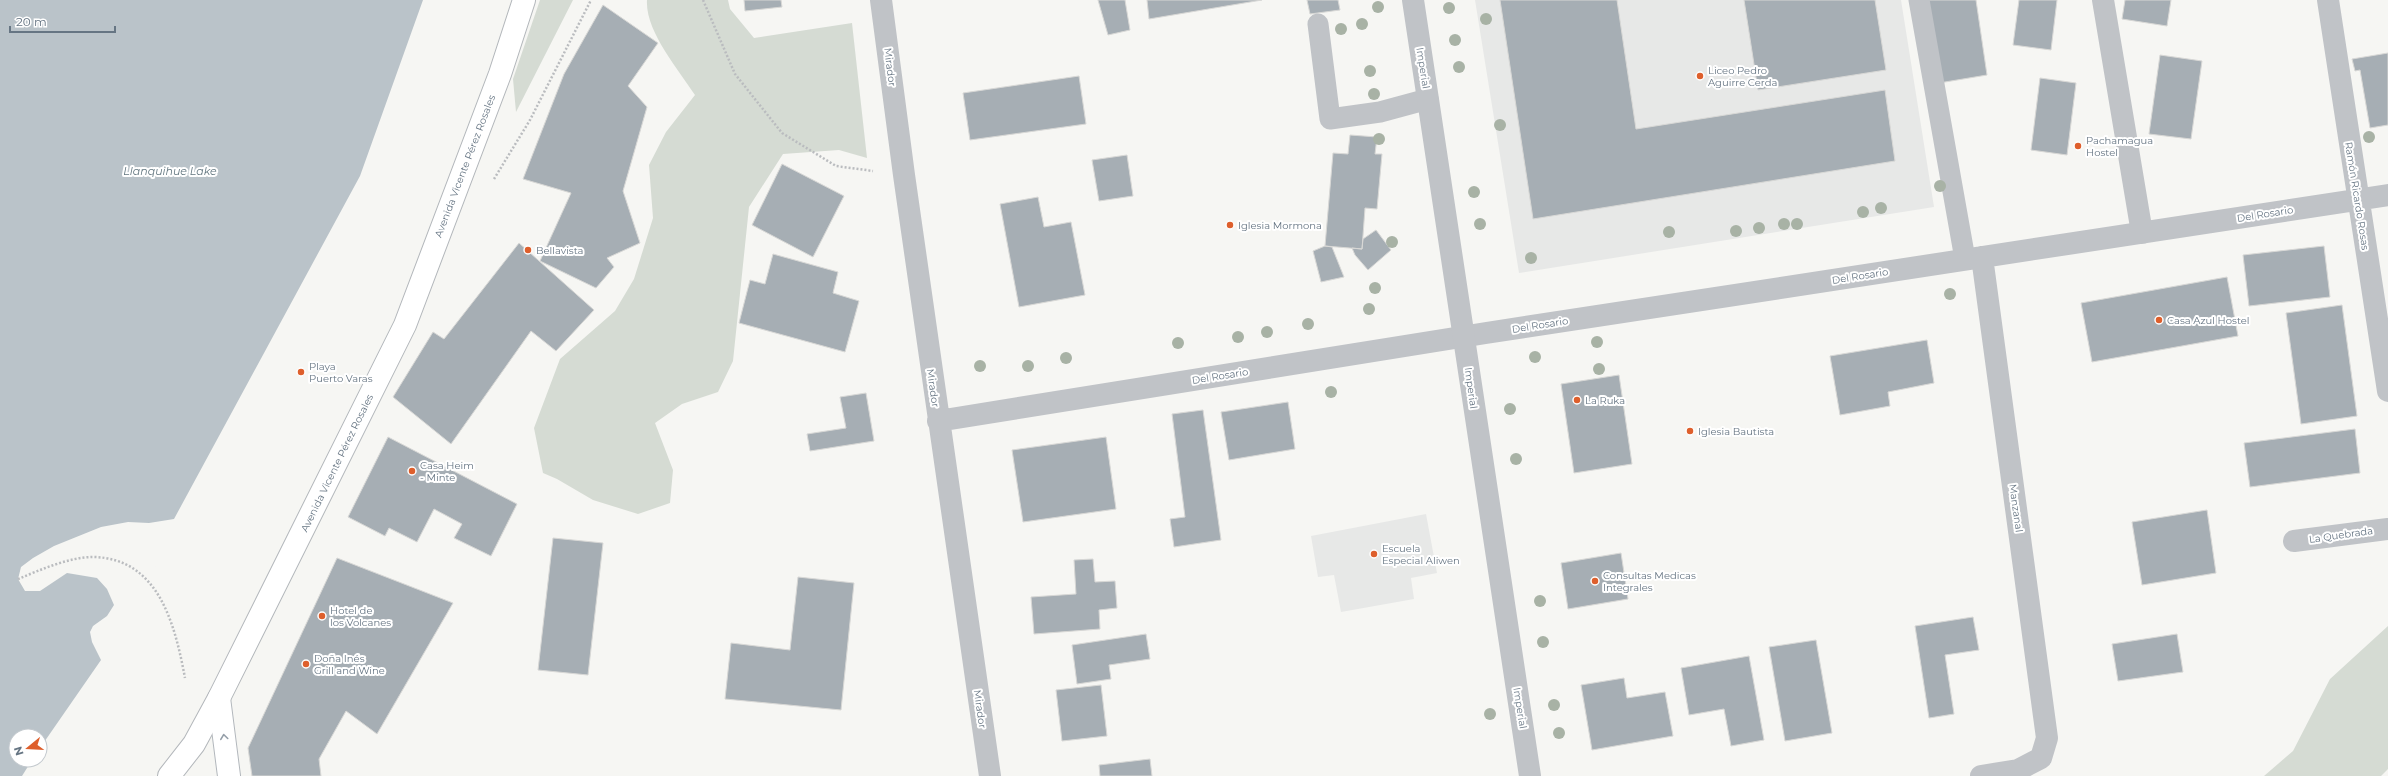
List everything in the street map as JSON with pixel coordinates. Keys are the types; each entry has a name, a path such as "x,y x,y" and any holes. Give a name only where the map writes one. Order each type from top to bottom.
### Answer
{"main road":[{"name":"Avenida Vicente Pérez Rosales","path":"169,776 194,744 405,325 500,74 524,0"},
{"path":"218,698 229,776"}],"street":[{"name":"Mirador","path":"881,0 938,421 990,776"},
{"name":"Imperial","path":"1413,0 1530,776"},
{"path":"2103,0 2142,232"},
{"name":"Ramón Ricardo Rosas","path":"2328,0 2388,391"},
{"name":"Del Rosario","path":"938,421 1464,336 2388,195"},
{"name":"Manzanal","path":"1974,258 2046,738 2041,758 2018,770 1981,776"},
{"name":"La Quebrada","path":"2294,541 2388,529"}],"lane":[{"path":"1919,0 1974,258"},
{"path":"1318,24 1330,119 1380,112 1428,99"}],"path":[{"path":"490,186 530,120 591,0"},
{"path":"704,0 735,74 782,133 836,166 904,175"},
{"path":"18,580 52,565 93,557 124,562 148,578 165,607 178,644 184,678"}],"shaded area":[{"path":"540,0 573,0 516,112 513,79"},
{"path":"647,0 728,0 730,9 754,38 852,23 867,158 839,150 783,154 749,207 733,361 718,392 682,404 655,423 673,470 670,503 638,514 593,500 557,479 543,473 534,428 560,359 615,311 634,279 653,218 649,165 666,132 695,95 664,50 657,37 651,24"},
{"name":"Liceo Pedro Aguirre Cerda","path":"1475,0 1901,0 1934,207 1519,273"},
{"name":"Escuela Especial Aliwen","path":"1426,514 1437,573 1411,578 1414,599 1341,612 1334,575 1318,577 1311,536"},
{"path":"2388,626 2388,769 2381,776 2264,776 2293,751 2330,679"}],"water":[{"name":"Llanquihue Lake","path":"0,0 423,0 360,176 174,519 148,578 101,660 48,736 48,728 8,728 8,768 27,768 22,776 0,776"}],"pier":[{"path":"175,520 150,579 102,662 92,642 90,632 93,626 107,616 114,605 107,589 97,578 67,573 40,591 25,591 18,579 21,567 33,558 54,546 101,527 128,522 149,523"}],"building":[{"path":"744,0 781,0 782,7 745,11"},
{"path":"1098,0 1125,0 1130,30 1108,35"},
{"path":"1147,0 1262,0 1149,19"},
{"path":"1307,0 1338,0 1340,10 1310,14"},
{"path":"1500,0 1617,0 1636,129 1885,90 1895,161 1533,219"},
{"path":"1744,0 1875,0 1886,70 1758,90"},
{"path":"1927,0 1976,0 1987,75 1939,83"},
{"path":"2019,0 2057,0 2051,50 2013,45"},
{"path":"2125,0 2171,0 2167,26 2122,19"},
{"path":"603,5 658,43 628,86 647,107 623,191 640,243 607,258 614,267 596,288 540,261 571,193 523,179 564,74"},
{"path":"2388,53 2388,125 2370,128 2360,70 2355,71 2352,59"},
{"path":"2160,55 2202,61 2191,139 2149,134"},
{"path":"1079,76 1086,124 970,140 963,93"},
{"path":"2040,78 2076,83 2067,155 2031,150"},
{"path":"1350,135 1377,137 1375,154 1382,154 1377,209 1365,208 1362,249 1325,246 1333,153 1348,154"},
{"path":"1127,155 1133,196 1099,201 1092,160"},
{"path":"782,164 844,196 813,257 752,225"},
{"path":"1038,197 1044,227 1071,222 1085,295 1019,307 1000,204"},
{"path":"1376,230 1391,250 1368,270 1355,255 1352,248 1362,249 1363,239"},
{"path":"519,243 594,310 556,351 531,331 451,444 393,397 433,332 444,339"},
{"path":"1325,246 1332,247 1344,277 1321,282 1313,251"},
{"path":"2324,246 2330,297 2249,306 2243,255"},
{"path":"773,254 838,272 833,293 859,301 845,352 739,323 750,280 765,284"},
{"name":"Casa Azul Hostel","path":"2227,277 2238,336 2092,362 2081,303"},
{"path":"2342,305 2357,416 2301,424 2286,313"},
{"path":"1927,340 1934,383 1888,392 1890,406 1840,415 1830,356"},
{"path":"1619,375 1632,464 1574,473 1561,384"},
{"path":"866,393 874,441 810,451 807,434 846,428 840,397"},
{"path":"1288,402 1295,449 1229,460 1221,412"},
{"path":"1203,410 1221,540 1174,547 1170,519 1185,517 1172,414"},
{"path":"2355,429 2360,473 2250,487 2244,443"},
{"name":"Casa Heim - Minte","path":"388,437 517,504 491,556 454,538 462,524 434,509 417,542 389,528 385,536 348,517"},
{"path":"1106,437 1116,509 1023,522 1012,450"},
{"path":"2207,510 2216,573 2142,585 2132,522"},
{"path":"553,538 603,543 588,675 538,670"},
{"name":"Consultas Medicas Integrales","path":"1621,553 1628,599 1568,609 1561,563"},
{"path":"337,558 453,603 377,734 346,711 319,759 321,776 252,776 248,748"},
{"path":"1093,559 1095,582 1115,581 1117,608 1099,610 1100,629 1034,634 1031,597 1076,594 1074,560"},
{"path":"798,577 854,583 841,710 725,699 731,643 790,650"},
{"path":"1973,617 1979,650 1945,655 1954,714 1929,718 1915,626"},
{"path":"1146,634 1150,659 1109,665 1111,679 1077,684 1072,645"},
{"path":"2177,634 2183,672 2118,681 2112,644"},
{"path":"1816,640 1832,733 1785,741 1769,647"},
{"path":"1749,656 1764,740 1731,746 1724,709 1689,715 1681,668"},
{"path":"1624,678 1627,698 1665,692 1673,736 1592,750 1581,685"},
{"path":"1101,685 1107,736 1062,741 1056,690"},
{"path":"1150,759 1152,776 1100,776 1099,765"}],"place":[{"name":"Liceo Pedro Aguirre Cerda","path":"1700,76"},
{"name":"Pachamagua Hostel","path":"2078,146"},
{"name":"Iglesia Mormona","path":"1230,225"},
{"name":"Bellavista","path":"528,250"},
{"name":"Casa Azul Hostel","path":"2159,320"},
{"name":"Playa Puerto Varas","path":"301,372"},
{"name":"La Ruka","path":"1577,400"},
{"name":"Iglesia Bautista","path":"1690,431"},
{"name":"Casa Heim - Minte","path":"412,471"},
{"name":"Escuela Especial Aliwen","path":"1374,554"},
{"name":"Consultas Medicas Integrales","path":"1595,581"},
{"name":"Hotel de los Volcanes","path":"322,616"},
{"name":"Doña Inés Grill and Wine","path":"306,664"}]}
